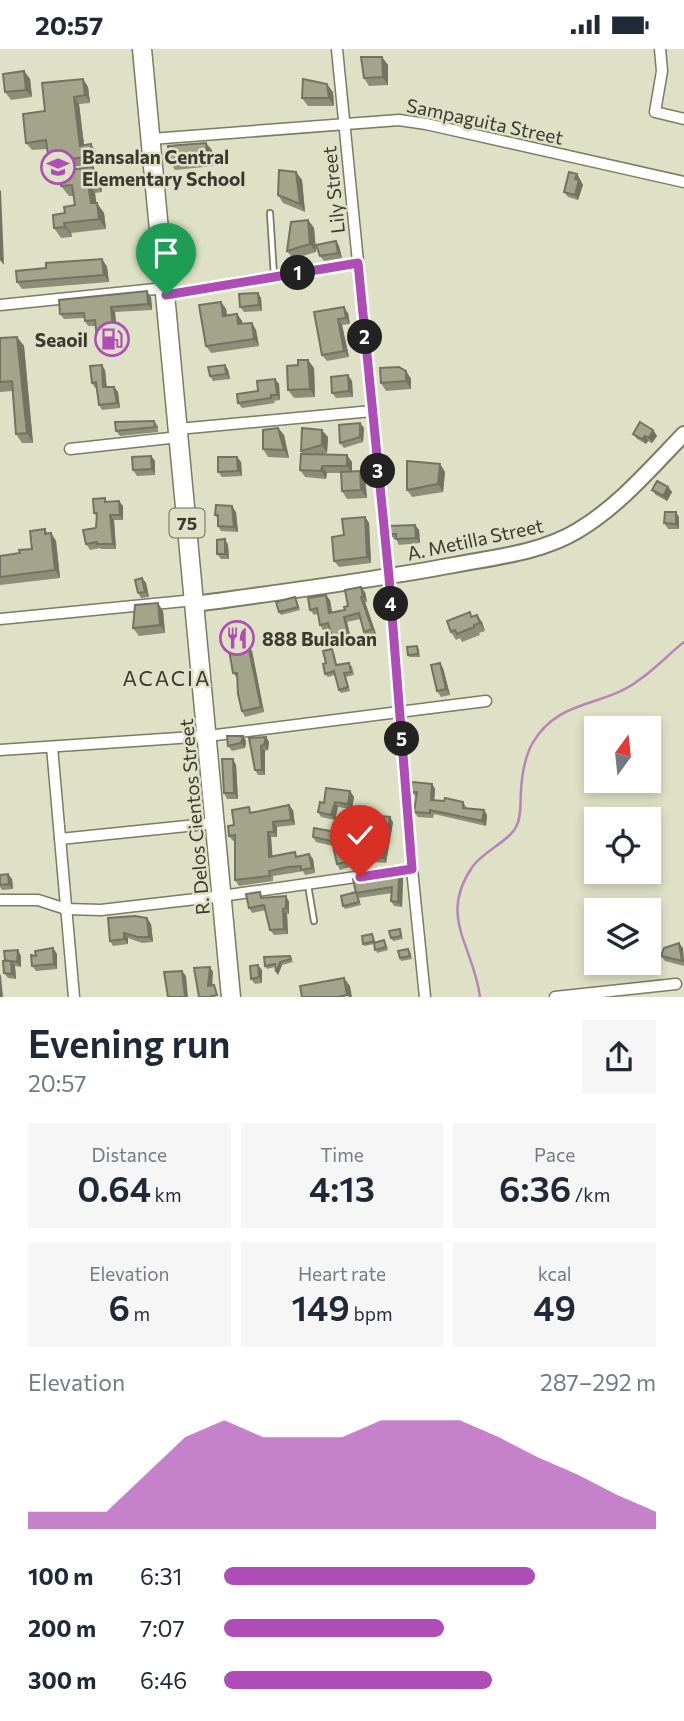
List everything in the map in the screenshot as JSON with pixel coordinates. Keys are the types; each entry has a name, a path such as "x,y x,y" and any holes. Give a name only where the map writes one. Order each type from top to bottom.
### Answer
{"highway":[{"name":"R. Delos Cientos Street","path":"142,49 231,996"}],"main road":[{"name":"A. Metilla Street","path":"195,602 389,577 507,555 563,538 578,531 610,507 684,435"}],"street":[{"name":"Lily Street","path":"337,49 389,577 425,996"},
{"path":"660,49 662,71 655,112 684,119"},
{"name":"Sampaguita Street","path":"151,139 385,120 412,121 684,182"},
{"path":"0,305 165,292 358,263"},
{"path":"70,449 179,433 373,411"},
{"path":"0,619 195,602"},
{"path":"0,750 208,736 486,701"},
{"path":"52,747 74,996"},
{"path":"60,839 216,823"},
{"path":"0,899 38,900 66,909 101,910 412,869"},
{"path":"555,996 619,994 676,984"}],"lane":[{"path":"270,213 274,277"},
{"path":"307,884 314,921"}],"building":[{"path":"361,57 382,57 383,77 364,78"},
{"path":"24,71 26,90 5,92 3,74"},
{"path":"83,79 85,95 74,97 80,146 91,144 92,156 49,162 46,140 26,143 23,114 45,111 42,83"},
{"path":"303,79 327,84 329,98 302,98"},
{"path":"206,143 208,159 170,162 168,146"},
{"path":"93,167 95,182 88,183 91,203 97,203 99,219 64,223 65,227 54,228 53,215 65,213 64,207 75,205 72,185 61,186 60,171"},
{"path":"279,170 296,172 300,204 278,195"},
{"path":"569,172 577,174 575,179 579,180 575,195 564,192"},
{"path":"308,220 310,244 287,251 291,222"},
{"path":"336,241 338,253 320,256 316,245"},
{"path":"102,259 104,275 17,282 16,271 46,268 46,263"},
{"path":"147,291 148,304 111,307 113,328 120,327 121,338 97,339 95,320 85,321 84,313 60,314 59,300"},
{"path":"258,293 259,305 240,307 239,294"},
{"path":"221,302 223,316 237,314 238,324 252,323 254,339 206,346 199,305"},
{"path":"344,307 346,318 338,319 344,351 322,355 314,312"},
{"path":"17,337 27,433 16,434 12,381 0,382 0,338"},
{"path":"298,360 308,360 310,389 288,390 287,366 298,365"},
{"path":"102,365 103,387 114,387 117,403 99,405 96,382 92,383 90,366"},
{"path":"225,365 226,374 210,376 208,367"},
{"path":"399,367 406,371 406,381 381,383 380,368"},
{"path":"348,375 349,391 332,393 331,377"},
{"path":"275,379 277,395 238,403 237,394 258,391 257,381"},
{"path":"154,421 155,427 116,431 115,422"},
{"path":"640,422 653,430 649,438 645,436 642,439 633,434"},
{"path":"360,423 360,437 340,443 339,425"},
{"path":"278,428 284,450 263,449 263,430"},
{"path":"302,428 322,430 322,445 301,451"},
{"path":"301,454 347,455 347,466 322,466 321,471 300,470"},
{"path":"151,456 152,469 133,470 132,457"},
{"path":"218,457 237,457 238,471 218,472"},
{"path":"407,461 440,464 438,484 407,490"},
{"path":"360,471 361,490 342,491 341,472"},
{"path":"657,481 668,487 663,496 652,490"},
{"path":"105,498 105,502 119,501 120,515 110,515 113,544 86,544 83,530 96,528 97,513 94,513 93,499"},
{"path":"216,505 232,506 234,527 218,526"},
{"path":"665,512 676,512 676,524 664,523"},
{"path":"365,517 367,557 334,561 332,537 344,535 342,519"},
{"path":"415,525 416,538 396,539 396,534 390,534 389,526"},
{"path":"45,529 45,534 51,533 55,570 0,577 0,556 32,549 30,531"},
{"path":"225,539 225,554 217,554 217,540"},
{"path":"142,578 145,592 138,593 135,580"},
{"path":"361,587 361,597 372,629 364,632 359,613 344,617 348,634 332,638 328,623 320,625 317,608 310,610 308,598 326,595 329,613 345,610 344,607 348,606 345,590"},
{"path":"295,597 298,607 279,612 276,602"},
{"path":"158,603 160,625 133,628 135,605"},
{"path":"470,612 471,617 477,615 480,623 457,634 455,630 451,632 447,621"},
{"path":"248,645 261,707 242,711 237,673 233,673 229,650"},
{"path":"417,646 418,654 408,655 407,647"},
{"path":"332,649 336,665 349,663 351,672 344,673 348,687 339,690 334,671 325,674 323,664 326,663 323,651"},
{"path":"440,663 446,689 437,691 431,665"},
{"path":"227,736 243,736 241,743 228,746"},
{"path":"266,737 264,745 261,746 262,770 255,770 249,738"},
{"path":"222,759 233,759 234,793 224,793"},
{"path":"412,782 432,784 431,800 444,801 445,798 463,802 463,808 484,810 482,821 430,810 430,813 414,812 417,792 412,792"},
{"path":"326,788 350,791 348,804 335,802 331,815 318,812 320,802 324,803"},
{"path":"289,805 291,820 273,822 274,832 268,832 269,857 295,852 296,857 309,854 312,868 301,870 301,866 288,867 269,871 270,876 235,880 235,835 229,836 228,826 234,825 232,810 249,807 250,813"},
{"path":"371,815 390,817 383,858 369,856 369,848 357,846 359,832 370,834"},
{"path":"314,828 341,833 344,837 343,846 351,844 354,860 337,864 332,841 313,837"},
{"path":"399,873 398,902 391,901 392,887 356,893 353,879"},
{"path":"8,874 9,884 0,885 0,875"},
{"path":"260,892 261,898 286,896 286,908 283,909 284,929 270,930 264,905 249,908 246,894"},
{"path":"356,892 359,902 343,906 341,896"},
{"path":"108,918 147,918 149,937 124,933 124,939 110,941"},
{"path":"400,929 401,936 391,938 389,931"},
{"path":"372,934 374,941 363,944 362,936"},
{"path":"384,940 386,947 375,950 374,943"},
{"path":"679,943 682,961 661,956 664,948"},
{"path":"53,948 54,964 32,966 31,955 36,956 35,951"},
{"path":"408,949 410,956 400,958 398,951"},
{"path":"18,950 17,962 5,960 4,951"},
{"path":"290,956 291,959 280,962 276,972 275,964 265,966 264,957"},
{"path":"3,961 11,961 12,974 4,973"},
{"path":"258,965 259,977 251,979 250,966"},
{"path":"210,967 208,986 214,985 217,995 199,997 194,968"},
{"path":"182,971 185,997 168,997 164,972"},
{"path":"344,978 347,995 302,997 300,986"}],"waterway":[{"path":"480,997 461,931 458,901 463,884 473,866 508,837 518,823 523,772 532,744 555,719 568,711 625,689 645,676 684,642"}],"place":[{"name":"Bansalan Central Elementary School","path":"58,167"},
{"name":"Seaoil","path":"112,339"},
{"name":"888 Bulaloan","path":"237,638"}],"district":[{"name":"ACACIA","path":"167,677"}],"route":[{"path":"166,295 358,263 389,577 412,869 360,877"}]}
